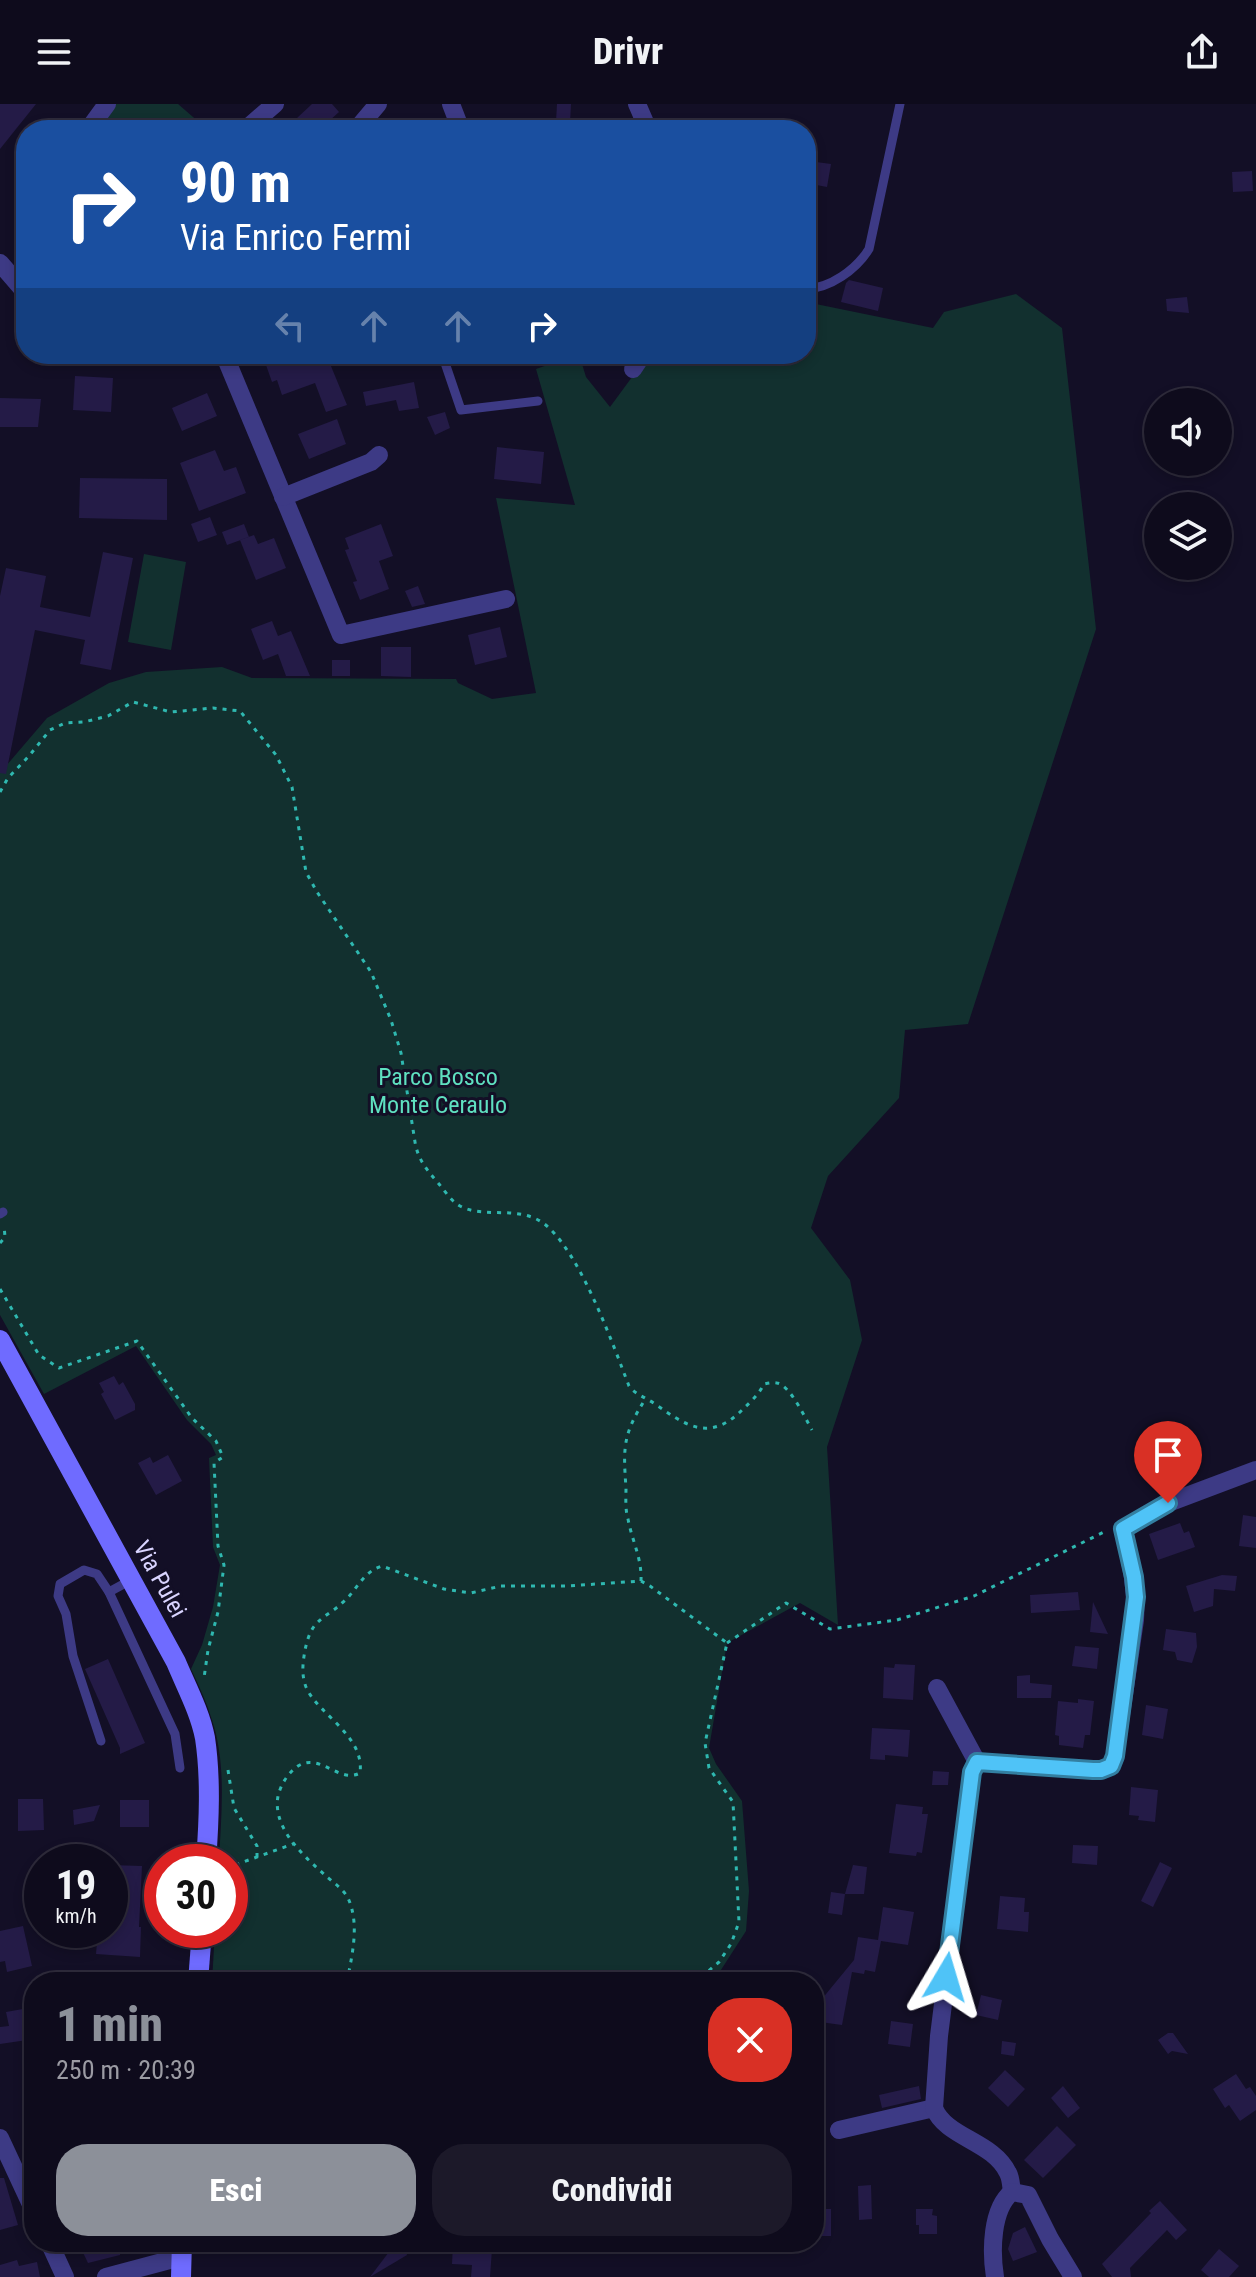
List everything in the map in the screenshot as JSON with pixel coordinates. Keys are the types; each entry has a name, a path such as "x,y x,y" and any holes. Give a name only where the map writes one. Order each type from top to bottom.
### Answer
{"main road":[{"name":"Via Pulei","path":"0,1340 176,1662 204,1735 209,1817 207,1844"},
{"path":"199,1972 201,1948"}],"street":[{"path":"257,120 275,104"},
{"path":"230,364 341,635 506,599"},
{"path":"283,497 371,462 379,455"},
{"path":"977,1762 1093,1770 1111,1766 1115,1756 1136,1597 1123,1529 1168,1503 1256,1470"},
{"path":"937,1688 977,1762"},
{"path":"977,1762 972,1772 939,2036 934,2108 938,2118 995,2154 1008,2173 1012,2192"},
{"path":"839,2130 934,2108"},
{"path":"0,2138 24,2190"},
{"path":"995,2277 992,2257 998,2212 1003,2199 1012,2192 1028,2195 1073,2277"},
{"path":"54,2252 65,2277"},
{"path":"106,2277 181,2261"},
{"path":"152,2277 181,2261"}],"lane":[{"path":"816,287 828,285 855,265 869,249 900,104"},
{"path":"445,364 461,410 538,401"},
{"path":"101,1741 73,1656 66,1614 57,1590 60,1584 84,1570 97,1574 109,1592 175,1734 180,1768"},
{"path":"109,1592 131,1580"}],"path":[{"path":"0,792 8,778 50,730 65,723 108,716 133,702 171,712 213,708 240,711 276,755 292,787 306,872 371,972 391,1020 401,1053 417,1155 422,1164 464,1208 523,1214 537,1219 557,1236 576,1266 635,1394 683,1423 693,1427 717,1428 727,1423 759,1394 764,1384 774,1382 782,1384 788,1391 812,1430"},
{"path":"0,1289 39,1355 59,1368 137,1341 192,1418 216,1441 223,1457 214,1463 218,1546 224,1565 204,1677 208,1690"},
{"path":"641,1581 641,1566 627,1519 624,1444 632,1420 646,1398"},
{"path":"707,1972 719,1962 731,1944 739,1922 733,1802 709,1768 705,1743 727,1643 786,1603 830,1629 897,1620 974,1596 1111,1528 1123,1529"},
{"path":"349,1972 355,1935 352,1909 346,1893 293,1844 279,1816 277,1804 289,1774 301,1764 324,1765 345,1776 360,1773 360,1757 354,1745 307,1690 302,1669 308,1638 316,1623 351,1595 366,1574 382,1566 444,1589 471,1593 501,1586 641,1581 727,1643"},
{"path":"227,1760 234,1808 257,1846 257,1857"},
{"path":"248,1860 293,1844"}],"green space":[{"path":"114,104 178,104 196,120 102,120"},
{"name":"Parco Bosco Monte Ceraulo","path":"1016,294 1062,328 1096,629 968,1024 905,1030 899,1098 828,1176 811,1228 850,1280 862,1340 827,1447 838,1625 800,1603 727,1643 709,1748 716,1764 742,1801 749,1891 746,1931 720,1972 213,1972 214,1948 248,1948 248,1844 220,1844 220,1755 208,1707 191,1669 213,1607 220,1565 213,1547 209,1458 216,1455 211,1444 187,1420 136,1346 44,1394 0,1315 0,773 47,718 109,683 146,672 222,667 252,678 456,679 458,683 492,699 536,693 496,498 575,505 536,369 550,364 582,364 586,377 610,407 642,364 816,364 816,304 933,328 944,312"},
{"path":"144,554 186,562 171,650 128,642"}],"building":[{"path":"0,104 36,104 23,120 16,120 16,129 0,149"},
{"path":"312,104 332,104 339,112 330,120 296,119"},
{"path":"557,104 571,104 570,120 556,120"},
{"path":"816,162 831,164 827,187 816,185"},
{"path":"1252,171 1253,191 1233,192 1232,172"},
{"path":"849,280 883,288 878,311 841,302"},
{"path":"1187,297 1189,313 1167,311 1166,299"},
{"path":"330,364 347,405 326,412 315,383 282,395 277,380 272,382 266,365"},
{"path":"75,376 113,378 111,412 73,410"},
{"path":"414,382 419,408 399,411 396,400 366,406 363,392"},
{"path":"207,393 217,416 182,431 172,408"},
{"path":"0,398 41,399 38,427 0,427"},
{"path":"445,412 450,428 435,435 427,417"},
{"path":"337,419 346,444 309,459 298,434"},
{"path":"497,447 544,452 541,484 494,479"},
{"path":"215,450 224,471 236,467 246,493 199,511 180,463"},
{"path":"80,478 167,479 167,520 79,518"},
{"path":"210,517 217,535 198,542 191,524"},
{"path":"244,524 249,537 227,545 222,532"},
{"path":"381,524 393,556 379,561 389,589 360,600 353,582 357,581 345,550 349,549 345,538"},
{"path":"254,535 258,544 274,538 286,568 256,580 240,540"},
{"path":"103,552 133,558 111,670 80,664 85,640 35,630 6,774 0,773 0,596 6,568 46,576 40,607 90,617"},
{"path":"418,586 425,604 412,607 405,591"},
{"path":"272,621 278,636 291,631 310,676 286,676 278,654 263,660 251,629"},
{"path":"500,627 507,657 475,665 468,635"},
{"path":"381,647 411,647 411,677 381,676"},
{"path":"332,660 350,660 350,676 332,676"},
{"path":"114,1376 119,1385 123,1382 135,1404 135,1410 115,1420 101,1394 104,1392 99,1383"},
{"path":"168,1455 182,1481 156,1495 138,1463 150,1457 153,1463"},
{"path":"1243,1515 1256,1517 1256,1548 1239,1546"},
{"path":"1180,1523 1184,1533 1189,1531 1195,1547 1158,1560 1149,1534"},
{"path":"1222,1575 1237,1576 1235,1591 1214,1589 1213,1606 1194,1612 1186,1586"},
{"path":"1078,1592 1080,1610 1031,1613 1030,1595"},
{"path":"1093,1602 1108,1634 1090,1632"},
{"path":"1166,1629 1196,1633 1197,1647 1192,1663 1177,1660 1175,1652 1163,1650"},
{"path":"1075,1646 1099,1648 1097,1669 1072,1666"},
{"path":"108,1659 145,1743 120,1754 85,1669"},
{"path":"895,1664 915,1665 913,1700 883,1698 884,1667 894,1668"},
{"path":"1030,1675 1030,1683 1052,1685 1051,1698 1017,1698 1017,1676"},
{"path":"1078,1699 1094,1701 1090,1735 1085,1735 1083,1748 1059,1745 1059,1736 1055,1735 1058,1701 1078,1703"},
{"path":"1146,1705 1168,1709 1163,1739 1142,1735"},
{"path":"872,1728 910,1730 908,1757 885,1755 885,1760 870,1759"},
{"path":"933,1771 949,1772 948,1785 932,1785"},
{"path":"1131,1787 1158,1790 1155,1822 1138,1820 1139,1816 1129,1815"},
{"path":"18,1799 43,1799 44,1830 18,1831"},
{"path":"120,1800 149,1800 149,1827 120,1827"},
{"path":"896,1804 923,1807 922,1814 928,1814 922,1853 917,1852 916,1856 889,1853"},
{"path":"100,1805 94,1821 74,1825 73,1810"},
{"path":"1073,1845 1098,1846 1097,1865 1072,1863"},
{"path":"1160,1862 1172,1868 1153,1907 1141,1901"},
{"path":"853,1865 867,1867 864,1894 845,1894"},
{"path":"128,1866 142,1866 140,1957 96,1954 96,1948 128,1948"},
{"path":"831,1892 845,1894 842,1915 828,1913"},
{"path":"1000,1896 1025,1898 1024,1912 1029,1912 1028,1932 997,1929"},
{"path":"883,1907 914,1912 908,1945 881,1941 875,1972 852,1972 842,2025 824,2023 824,1996 854,1960 858,1937 878,1940"},
{"path":"23,1926 24,1948 28,1948 32,1966 7,1972 5,1961 0,1962 0,1931"},
{"path":"981,1995 1002,2000 998,2020 976,2015"},
{"path":"24,2009 24,2040 0,2044 0,2027 9,2026 6,2012"},
{"path":"891,2021 913,2024 910,2047 888,2044"},
{"path":"1173,2033 1188,2054 1172,2051 1168,2054 1158,2040"},
{"path":"1002,2041 1016,2043 1014,2056 1001,2054"},
{"path":"1005,2070 1025,2089 1008,2107 988,2088"},
{"path":"1236,2074 1246,2089 1250,2087 1256,2096 1256,2110 1240,2121 1229,2105 1225,2108 1213,2089"},
{"path":"919,2086 921,2099 882,2108 879,2095"},
{"path":"1063,2086 1080,2108 1068,2118 1051,2098"},
{"path":"1057,2126 1076,2145 1043,2178 1024,2160"},
{"path":"0,2178 4,2178 18,2225 0,2230"},
{"path":"871,2185 872,2219 859,2220 858,2186"},
{"path":"1160,2201 1187,2230 1176,2240 1167,2230 1130,2268 1131,2277 1112,2277 1102,2264"},
{"path":"824,2209 831,2209 831,2236 824,2236"},
{"path":"916,2209 933,2209 932,2215 937,2216 937,2234 919,2234"},
{"path":"1025,2227 1037,2252 1013,2261 1008,2249 1013,2233"},
{"path":"1219,2249 1239,2266 1229,2277 1209,2277 1201,2270"},
{"path":"83,2252 120,2252 120,2255 88,2263"},
{"path":"389,2252 406,2252 407,2255 370,2277"},
{"path":"453,2252 492,2252 490,2277 471,2277 472,2265 452,2264"},
{"path":"17,2260 19,2266 37,2262 40,2277 0,2277 0,2265"}],"route":[{"path":"946,1977 972,1772 977,1762 1093,1770 1111,1766 1135,1620 1134,1577 1123,1529 1168,1503"}]}
